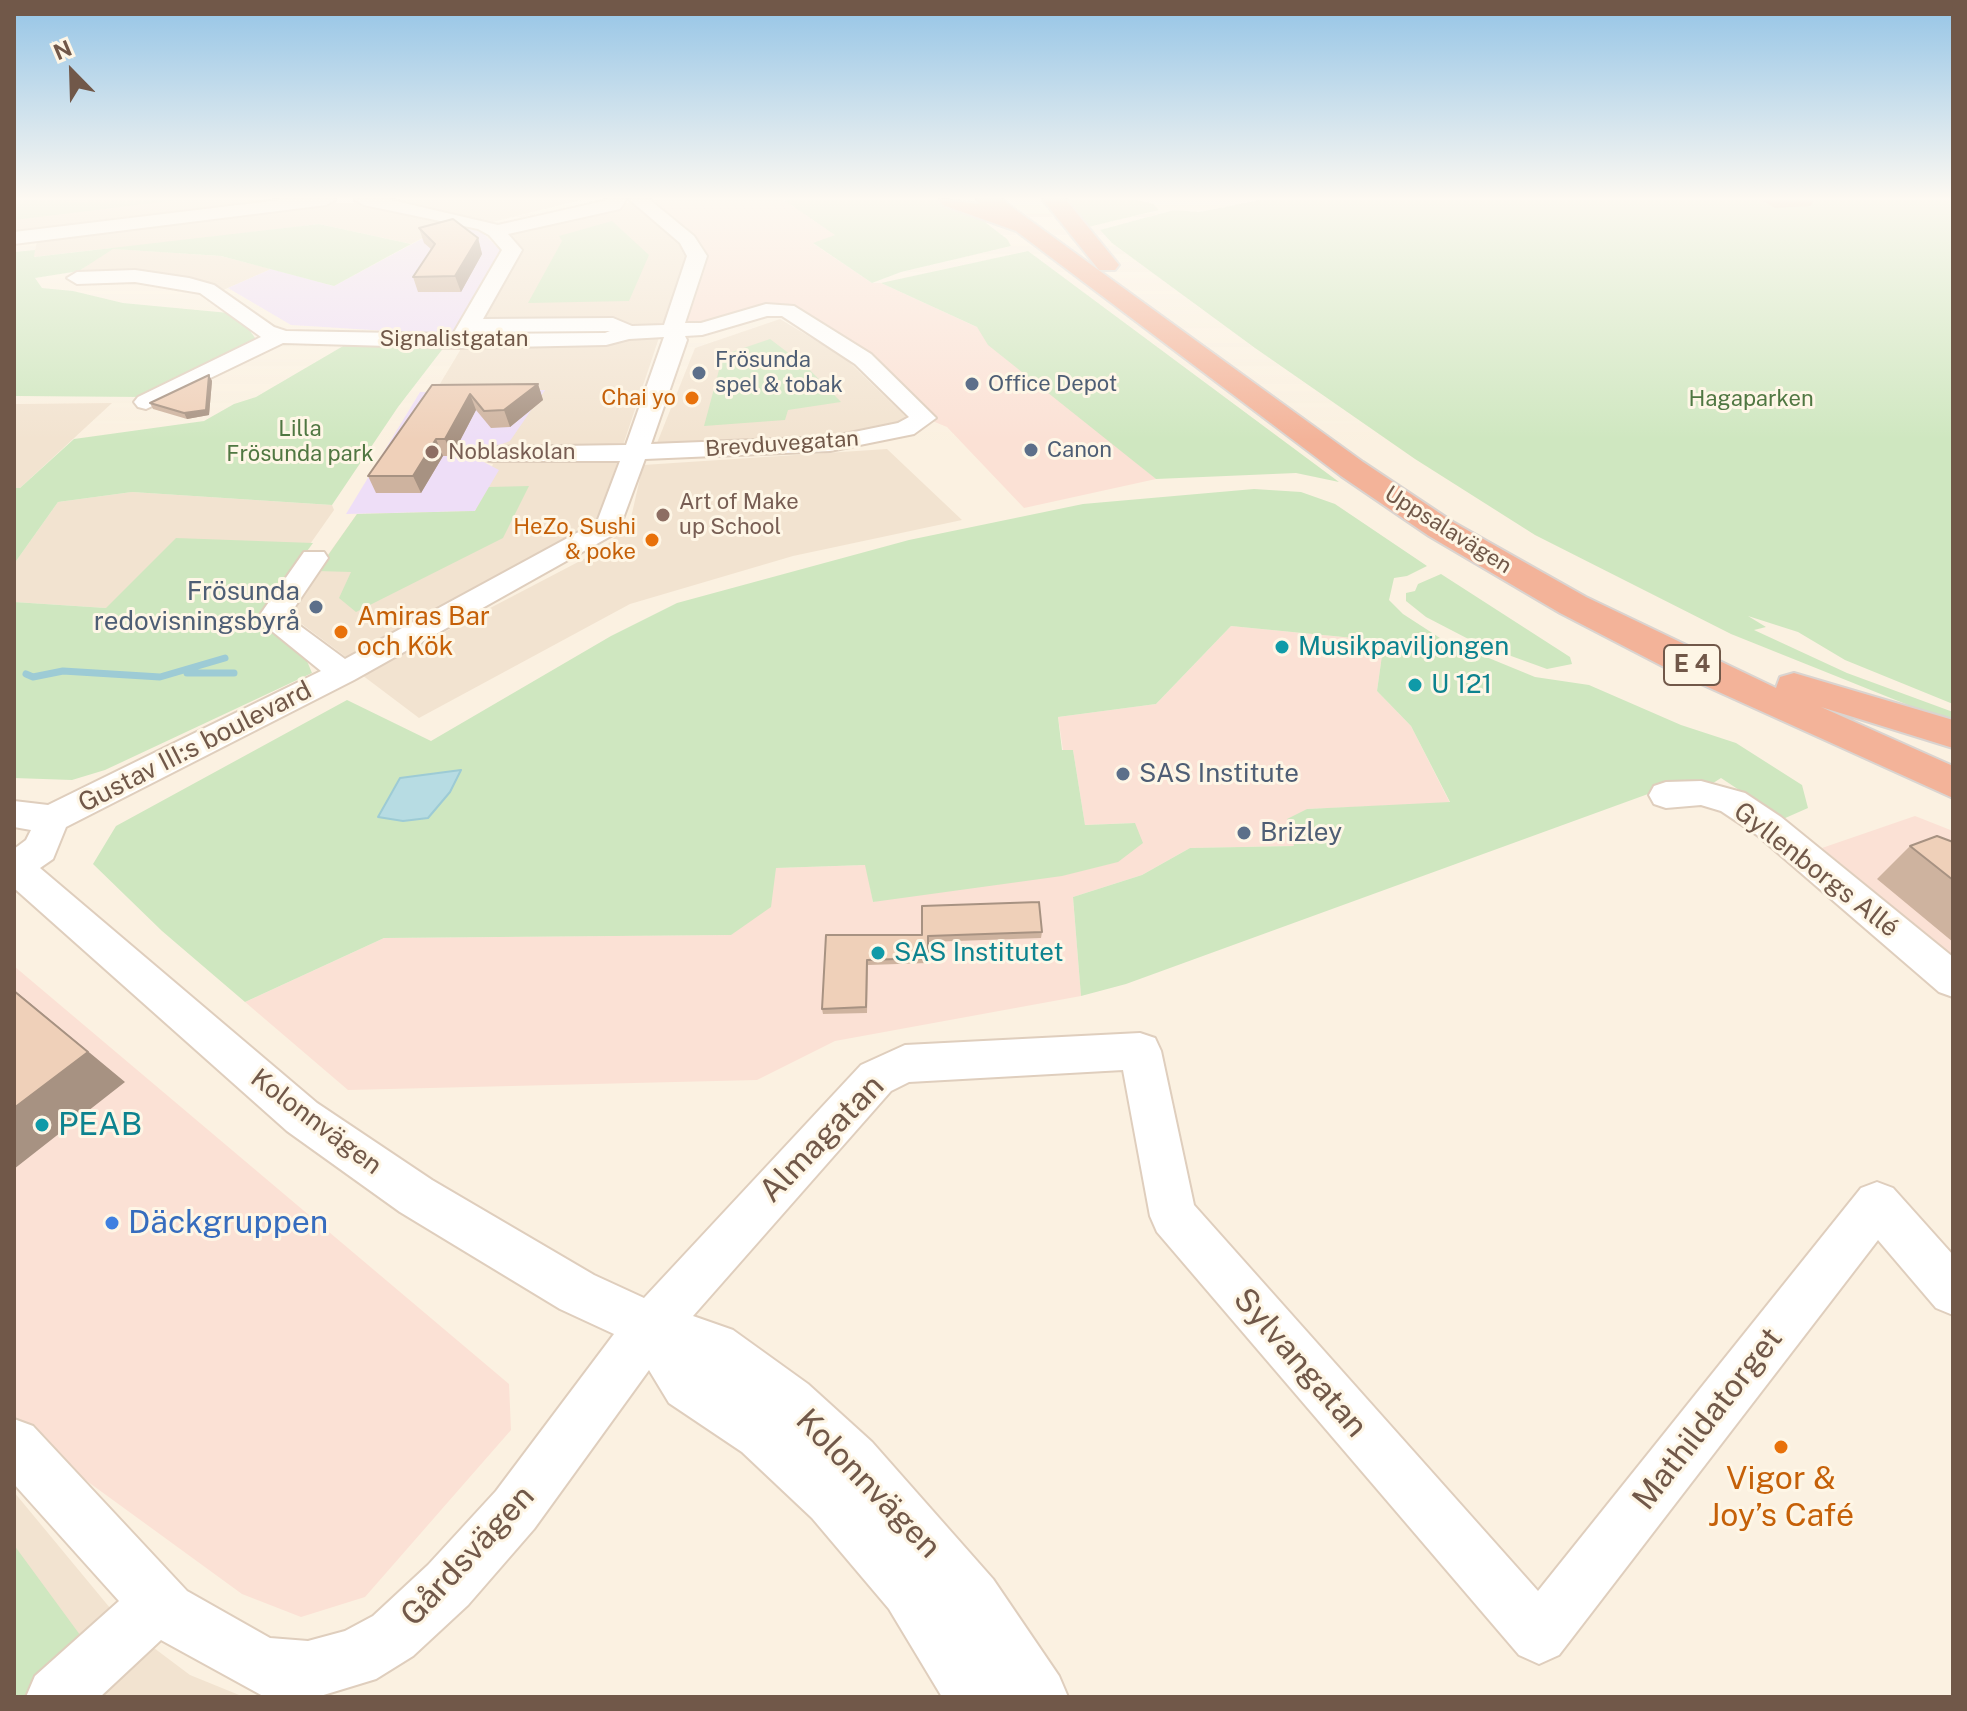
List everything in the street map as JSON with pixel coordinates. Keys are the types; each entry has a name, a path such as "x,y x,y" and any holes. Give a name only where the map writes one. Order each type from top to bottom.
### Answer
{"highway":[{"name":"Uppsalavägen","path":"1095,280 1352,469 1441,529 1573,605 1681,660 1953,783"},
{"name":"Uppsalavägen","path":"1128,280 1379,458 1469,516 1597,589 1794,686 1953,753"},
{"path":"1441,529 1548,610 1773,729 1953,811"},
{"path":"1794,686 1953,734"}],"street":[{"name":"Signalistgatan","path":"157,280 207,289 266,332 280,336 465,333 613,324 628,333 672,332 702,329 766,310 787,310 863,359 924,418"},
{"path":"465,333 495,280"},
{"name":"Gustav III:s boulevard","path":"30,817 343,673 609,526 624,453 656,340 672,332 689,280"},
{"name":"Signalistgatan","path":"146,402 280,336"},
{"name":"Brevduvegatan","path":"624,453 851,442 905,429 924,418"},
{"path":"489,454 624,453"},
{"name":"Gustav III:s boulevard","path":"314,558 272,619 343,673"},
{"name":"Gyllenborgs Allé","path":"1666,795 1701,793 1733,802 1769,826 1953,980"},
{"path":"14,868 40,849 47,839 30,817"},
{"name":"Kolonnvägen","path":"14,868 302,1117 511,1255 577,1292 651,1326 715,1348 790,1402 853,1461 973,1599 1038,1697"},
{"name":"Almagatan","path":"651,1326 876,1078 889,1069 929,1062 1140,1051"},
{"name":"Sylvangatan","path":"1140,1051 1173,1216 1539,1635"},
{"name":"Mathildatorget","path":"1539,1635 1877,1204 1953,1291"},
{"name":"Kolonnvägen","path":"651,1326 687,1385 760,1434 841,1510 909,1589 975,1697"},
{"name":"Gårdsvägen","path":"14,1445 167,1611 263,1667 308,1670 355,1658 404,1626 448,1585 515,1510 651,1326"},
{"path":"56,1697 160,1602"}],"shaded area":[{"path":"167,280 246,280 219,292"},
{"path":"246,280 311,280 334,286 345,280 485,280 453,335 291,325 228,288"},
{"path":"502,280 678,280 598,520 579,537 350,660 283,610 295,601 357,514 475,511 493,464 482,462 478,453 501,445 545,390 435,392"},
{"path":"689,280 867,280 881,283 977,327 1156,479 1024,508 947,427 925,418 789,310 672,331"},
{"path":"780,319 845,358 906,417 905,423 835,439 655,448 695,348"},
{"name":"Noblaskolan","path":"545,390 510,441 478,453 478,459 499,470 475,511 346,514 420,392"},
{"path":"112,403 20,488 14,493 14,404"},
{"path":"887,449 962,520 793,556 630,604 419,718 362,675 603,549 630,522 643,465"},
{"path":"132,492 332,505 334,510 263,611 106,608 14,602 14,564 58,502"},
{"path":"1231,626 1384,641 1377,691 1411,726 1450,803 1307,809 1295,846 1190,848 1142,875 1073,897 1081,996 835,1041 757,1080 348,1090 245,1002 384,938 731,935 775,868 866,865 873,902 1135,823 1085,825 1073,750 1063,750 1058,717 1156,704"},
{"path":"1915,816 1953,831 1953,956 1822,848"},
{"path":"14,966 509,1384 511,1430 365,1597 301,1617 242,1594 14,1428"},
{"path":"14,1492 115,1614 138,1636 190,1675 244,1697 14,1697"}],"green space":[{"path":"14,280 36,280 42,288 73,291 123,303 229,313 245,324 258,342 143,397 14,396"},
{"path":"311,280 345,280 334,286"},
{"path":"541,280 638,280 629,301 528,303"},
{"path":"895,280 1067,280 1339,482 1296,473 1156,479 988,345 977,327 881,283"},
{"name":"Hagaparken","path":"1162,280 1953,280 1953,704 1845,660 1798,632 1748,616 1766,627 1754,630 1847,673 1953,712 1953,723 1731,634 1535,535 1415,459"},
{"path":"770,339 807,367 841,402 788,410 785,420 704,426 723,355"},
{"name":"Lilla Frösunda park","path":"350,342 448,342 398,407 332,505 132,492 58,502 14,564 14,488 20,488 74,439 204,421 234,404 256,397"},
{"path":"529,486 503,538 356,612 339,598 351,572 317,571 357,514 475,511 489,487"},
{"path":"1254,489 1301,492 1335,504 1427,566 1407,576 1394,578 1389,600 1403,614 1440,638 1535,677 1589,685 1681,725 1736,743 1802,785 1808,808 1783,819 1721,778 1707,787 1659,790 1126,984 1081,996 1073,897 1142,875 1190,848 1294,846 1287,819 1307,809 1450,802 1411,726 1377,691 1384,641 1231,626 1156,704 1058,717 1062,750 1073,750 1085,825 1135,823 1143,843 1118,862 1062,876 873,902 865,865 776,868 771,907 731,935 384,938 245,1002 162,931 93,864 116,826 347,700 431,741 611,636 677,603 909,540 1083,504"},
{"path":"176,538 313,543 263,611 307,661 312,673 105,770 72,780 14,778 14,602 106,608"},
{"path":"1441,574 1570,657 1572,664 1547,669 1478,644 1426,617 1406,601 1406,593 1415,591 1418,584"},
{"path":"14,1545 83,1639 38,1697 14,1697"}],"water":[{"path":"461,770 450,792 428,818 403,821 378,817 400,778"}],"building":[{"path":"209,375 206,410 184,413 150,403"},
{"path":"538,384 504,410 484,411 470,394 445,439 436,439 413,476 368,476 432,385"},
{"path":"1937,836 1953,842 1953,880 1910,846"},
{"name":"SAS Institutet","path":"1039,902 1042,932 928,936 928,958 867,960 866,1007 822,1009 826,935 922,935 922,906"},
{"path":"14,991 88,1052 14,1108"}],"waterway":[{"path":"26,674 33,677 63,671 160,677 225,658"},
{"path":"187,673 234,673"}],"place":[{"name":"Frösunda spel & tobak","path":"699,373"},
{"name":"Office Depot","path":"972,384"},
{"name":"Chai yo","path":"692,398"},
{"name":"Canon","path":"1031,450"},
{"name":"Noblaskolan","path":"432,452"},
{"name":"Art of Make up School","path":"663,515"},
{"name":"HeZo, Sushi & poke","path":"652,540"},
{"name":"Frösunda redovisningsbyrå","path":"316,607"},
{"name":"Amiras Bar och Kök","path":"341,632"},
{"name":"Musikpaviljongen","path":"1282,647"},
{"name":"U 121","path":"1415,685"},
{"name":"SAS Institute","path":"1123,774"},
{"name":"Brizley","path":"1244,833"},
{"name":"SAS Institutet","path":"878,953"},
{"name":"PEAB","path":"42,1125"},
{"name":"Däckgruppen","path":"112,1223"},
{"name":"Vigor & Joy’s Café","path":"1781,1447"}]}
